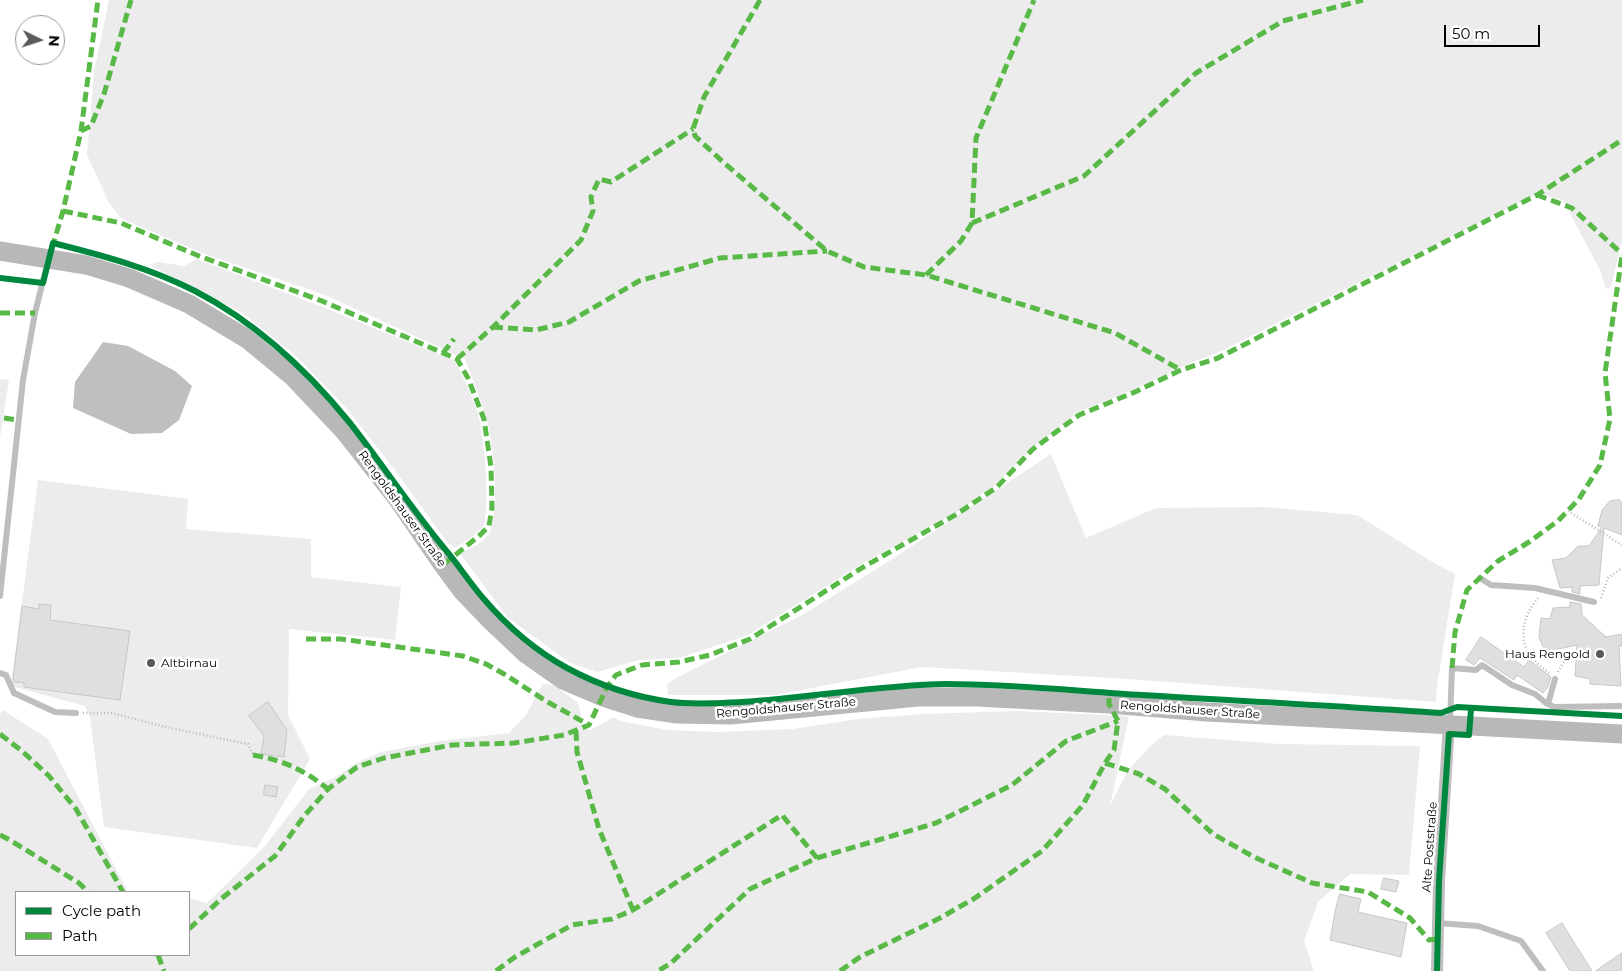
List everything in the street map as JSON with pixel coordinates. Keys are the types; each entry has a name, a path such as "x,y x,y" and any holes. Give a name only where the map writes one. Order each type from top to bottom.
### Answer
{"street":[{"name":"Rengoldshauser Straße","path":"0,251 49,258 129,278 189,304 248,339 293,377 344,431 399,501 463,592 488,618 526,654 563,680 637,708 677,714 731,715 918,697 977,697 1622,734"},
{"name":"Alte Poststraße","path":"1437,971 1437,924 1450,724"}],"lane":[{"path":"0,596 23,380 35,313 49,258"},
{"path":"1480,578 1492,585 1535,588 1594,602"},
{"path":"1450,724 1452,668 1476,670 1482,665 1512,685 1536,694 1554,707 1622,706"},
{"path":"0,673 6,675 14,693 55,712 76,713"},
{"path":"1548,704 1555,679"},
{"path":"1437,924 1478,926 1521,941 1543,971"}],"path":[{"path":"1568,511 1622,545"},
{"path":"1594,602 1600,600 1608,578 1622,568"},
{"path":"1545,590 1534,602 1526,617 1523,639 1531,657 1555,679 1564,660 1579,651"},
{"path":"76,713 111,713 170,728 235,740 248,744 253,755"}],"shaded area":[{"path":"109,0 1622,0 1622,241 1611,287 1606,289 1600,270 1563,200 1539,193 1217,353 1078,412 1032,448 996,484 957,512 865,562 748,635 679,658 639,660 597,672 570,663 507,617 460,553 480,543 489,534 495,510 495,476 489,428 465,359 325,295 202,253 127,221 121,218 109,203 87,155 94,72"},
{"path":"197,259 320,306 455,361 477,410 483,439 486,471 486,515 484,524 479,531 455,548 448,543 349,411 296,356 241,312 149,265 158,262 184,266"},
{"path":"103,342 128,346 175,371 192,386 179,420 162,433 131,434 73,408 75,382"},
{"path":"0,379 9,380 0,438"},
{"path":"1051,454 1086,538 1156,508 1264,507 1357,515 1455,574 1436,702 1127,679 922,667 775,695 668,695 667,684 674,679 804,614 883,565"},
{"name":"Altbirnau","path":"38,480 188,499 186,529 311,539 311,577 401,587 395,640 289,629 288,715 310,759 257,848 104,827 90,718 85,706 11,686"},
{"path":"543,684 554,685 578,703 581,716 578,723 590,730 614,717 620,721 668,730 716,732 792,729 859,719 921,714 1017,711 1129,716 1110,806 1127,772 1150,746 1164,735 1280,744 1420,746 1409,875 1350,874 1318,902 1304,941 1314,971 0,971 0,714 3,710 48,739 127,891 15,891 15,956 190,956 190,898 207,903 265,846 309,789 337,776 360,761 381,752 440,741 509,733 526,715"}],"building":[{"path":"1620,500 1622,504 1622,535 1604,528 1599,585 1580,586 1580,594 1572,592 1572,587 1560,588 1552,560 1566,558 1578,546 1589,546 1602,527 1598,526 1602,510 1610,501"},
{"path":"1570,602 1581,604 1582,615 1606,637 1622,634 1622,646 1619,646 1621,686 1590,684 1590,679 1575,676 1577,645 1545,652 1539,637 1541,618 1550,619 1553,608 1570,607"},
{"path":"39,604 51,605 50,620 130,631 120,700 24,687 24,683 14,682 22,606 39,609"},
{"path":"1481,637 1524,667 1529,660 1551,677 1548,687 1543,693 1517,675 1514,680 1480,658 1474,665 1466,660"},
{"path":"268,702 287,730 284,757 261,754 264,736 249,716"},
{"path":"265,785 278,787 276,797 264,795"},
{"path":"1384,878 1399,881 1396,892 1381,889"},
{"path":"1340,894 1361,899 1358,912 1407,923 1401,957 1330,940"},
{"path":"1562,923 1592,971 1570,971 1546,933"},
{"path":"1622,953 1622,971 1596,971"}],"marked path":[{"path":"52,248 63,211 81,131 98,0"},
{"path":"81,131 91,126 104,94 131,0"},
{"path":"760,0 704,97 693,129 695,136 723,162 827,251 864,267 926,275 1115,333 1181,370"},
{"path":"926,275 961,241 972,223 976,138 1034,0"},
{"path":"972,223 1084,176 1196,73 1283,21 1363,0"},
{"path":"457,359 493,327 581,240 593,211 591,197 599,179 611,182 693,129"},
{"path":"190,928 221,899 275,856 305,815 328,789 357,767 384,758 452,745 514,743 564,735 589,725 607,687 616,675 642,665 679,662 710,655 750,639 865,566 957,514 997,487 1033,449 1079,415 1135,392 1181,370 1218,358 1537,195 1622,140"},
{"path":"1537,195 1572,208 1622,254"},
{"path":"63,211 121,223 199,256 322,301 457,359 468,378 484,419 491,467 492,508 489,526 443,565"},
{"path":"493,327 536,330 569,322 639,281 720,258 827,251"},
{"path":"1452,668 1455,632 1467,590 1498,561 1558,521 1579,499 1600,465 1610,419 1605,373 1622,255"},
{"path":"0,313 35,313"},
{"path":"443,353 454,339"},
{"path":"4,418 18,420"},
{"path":"306,639 341,639 463,656 486,664 589,725"},
{"path":"840,971 860,957 940,918 975,898 1042,851 1083,805 1114,750 1118,721 1109,704 1109,693"},
{"path":"817,858 936,823 1012,785 1066,741 1118,721"},
{"path":"576,731 577,752 599,829 633,910"},
{"path":"0,734 49,776 76,809 122,891"},
{"path":"253,755 293,767 328,789"},
{"path":"1105,763 1139,774 1165,789 1213,834 1254,857 1312,883 1368,892 1410,918 1429,940 1437,939"},
{"path":"496,971 515,957 572,925 612,919 633,910 782,815 817,858 750,889 671,963 658,971"},
{"path":"0,835 79,883 87,891"},
{"path":"158,956 164,971"}],"cycle path":[{"path":"0,278 43,283 53,243 107,257 161,275 217,303 259,332 316,384 350,423 473,586 501,618 533,646 555,661 592,680 631,694 671,702 707,704 920,685 971,684 1441,713 1457,707 1622,716"},
{"path":"1437,971 1439,881 1449,734 1469,735 1471,709"}],"place":[{"name":"Haus Rengold","path":"1600,654"},
{"name":"Altbirnau","path":"151,663"}]}
